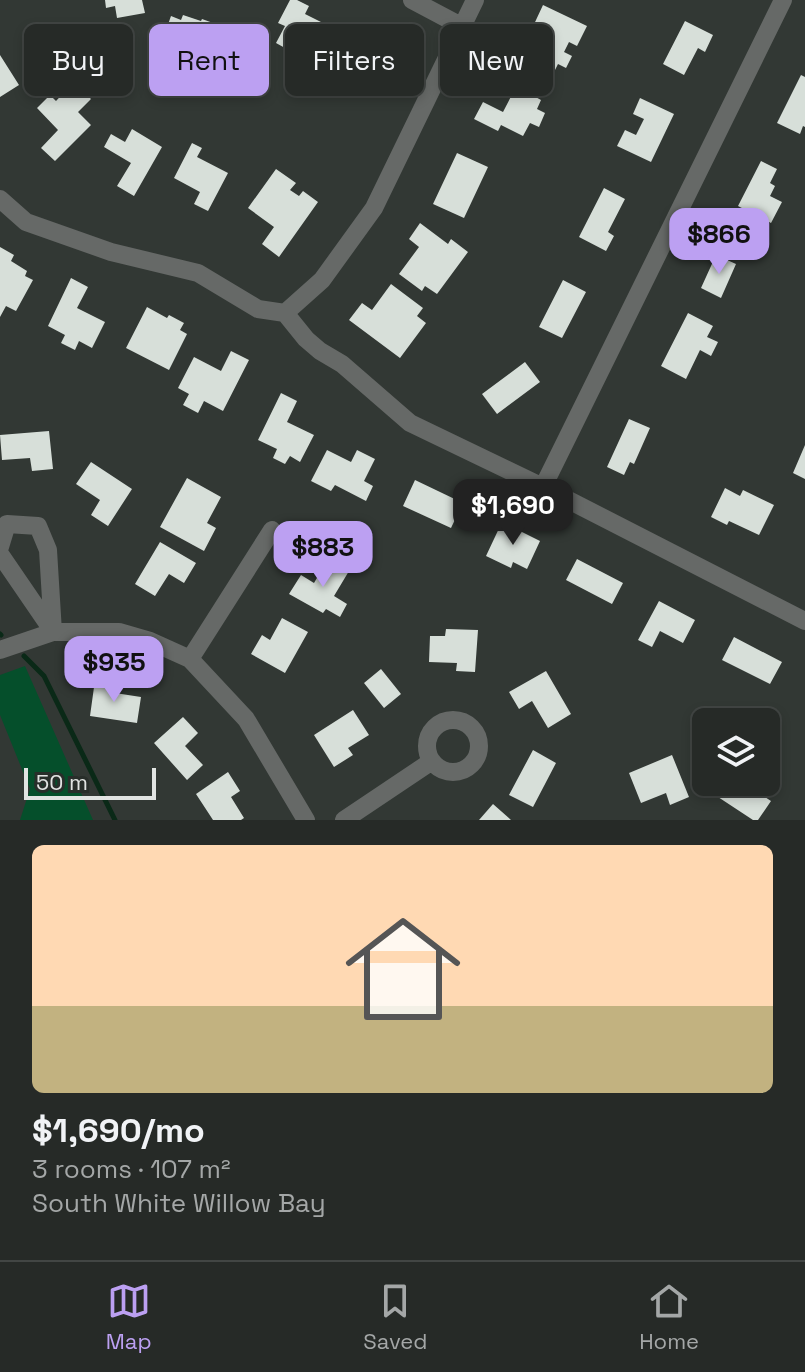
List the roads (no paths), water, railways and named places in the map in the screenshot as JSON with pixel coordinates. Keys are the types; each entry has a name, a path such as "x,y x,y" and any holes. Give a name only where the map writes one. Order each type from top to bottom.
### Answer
{"street":[{"path":"412,0 457,24"},
{"path":"462,24 475,0"},
{"path":"543,487 783,0"},
{"path":"285,313 322,280 374,208 440,70"},
{"path":"0,199 26,222 111,252 198,273 258,309 285,313 306,339 342,364 410,423 805,621"},
{"path":"0,547 7,524 38,526 48,550 53,632"},
{"path":"190,659 272,530"},
{"path":"0,554 53,632"},
{"path":"0,650 53,632 119,632 150,641 190,659 246,719 306,820"},
{"path":"344,820 432,761"}],"waterway":[{"path":"24,656 44,676 115,820"}]}
